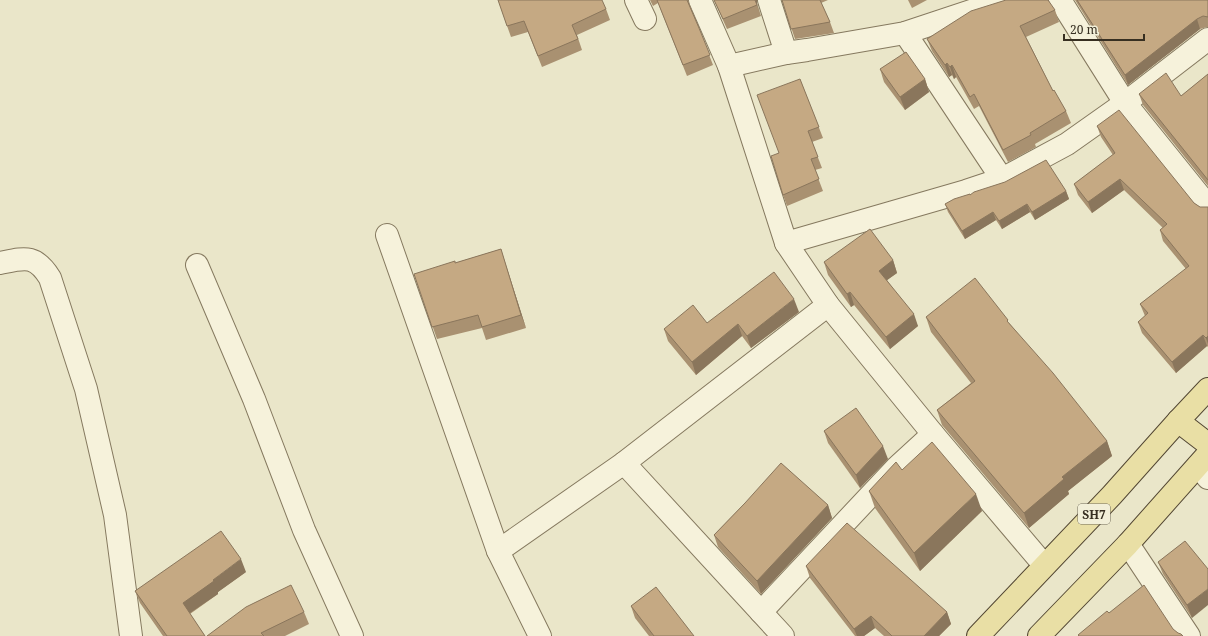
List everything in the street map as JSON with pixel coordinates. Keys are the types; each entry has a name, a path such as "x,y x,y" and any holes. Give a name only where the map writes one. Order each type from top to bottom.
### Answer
{"main road":[{"name":"SH7","path":"978,636 1112,495 1208,389"},
{"path":"1178,421 1208,444"},
{"path":"1040,636 1205,466"}],"street":[{"path":"636,0 645,19"},
{"path":"700,0 729,66 786,243 828,305 933,434 1044,565"},
{"path":"768,0 786,53"},
{"path":"729,66 786,53 905,33 1007,0"},
{"path":"1060,0 1125,103 1208,206"},
{"path":"905,33 1002,179"},
{"path":"786,243 966,191 1002,179 1067,144 1125,103 1208,38"},
{"path":"387,235 498,551 540,636"},
{"path":"0,263 25,258 35,261 43,268 50,278 86,389 115,515 131,636"},
{"path":"198,265 254,399 304,530 352,636"},
{"path":"498,551 624,463 828,305"},
{"path":"761,612 898,467 933,434"},
{"path":"624,463 783,636"},
{"path":"1128,544 1189,636"}],"building":[{"path":"498,0 602,0 606,9 572,25 578,39 538,56 524,21 507,26"},
{"path":"657,0 687,0 710,55 683,65"},
{"path":"714,0 755,0 757,5 723,19"},
{"path":"782,0 820,0 830,22 791,29"},
{"path":"1006,0 1048,0 1055,10 1020,26 1053,91 1054,90 1066,111 1030,133 1031,135 1003,150 974,94 970,97 952,65 950,67 947,63 945,65 927,39 971,11"},
{"path":"1077,0 1208,0 1208,17 1203,16 1197,19 1125,75"},
{"path":"906,52 925,79 900,97 880,69"},
{"path":"1166,73 1181,96 1208,74 1208,180 1139,94"},
{"path":"800,79 819,127 808,131 818,157 811,159 819,179 783,195 771,156 779,153 757,95"},
{"path":"1119,110 1194,203 1200,207 1208,207 1208,336 1206,338 1203,335 1172,362 1138,322 1148,313 1140,304 1189,266 1160,230 1167,224 1120,179 1088,202 1074,184 1115,153 1097,126"},
{"path":"1046,160 1066,191 1032,212 1027,204 999,221 993,212 962,231 945,204 954,199 970,195 974,192 1005,182"},
{"path":"870,229 893,260 879,271 914,314 886,337 850,292 847,294 824,262"},
{"path":"501,249 521,315 482,327 478,315 432,327 414,274"},
{"path":"774,272 794,299 747,336 738,324 692,362 664,329 693,305 707,323"},
{"path":"975,278 1008,320 1007,321 1053,373 1107,441 1062,477 1064,479 1024,513 937,410 975,381 926,317"},
{"path":"856,408 883,446 856,475 824,431"},
{"path":"932,442 976,494 914,553 869,491 896,462 902,470"},
{"path":"781,463 828,505 757,581 714,535"},
{"path":"847,523 947,612 924,636 892,636 871,616 854,629 806,566"},
{"path":"221,531 241,559 213,580 214,581 183,603 205,636 167,636 135,591"},
{"path":"1185,541 1208,569 1208,589 1187,605 1158,562"},
{"path":"291,585 304,612 261,633 264,636 207,636 246,607"},
{"path":"1144,585 1173,629 1183,636 1078,635 1107,611 1109,613"},
{"path":"656,587 694,636 654,636 631,606"}]}
